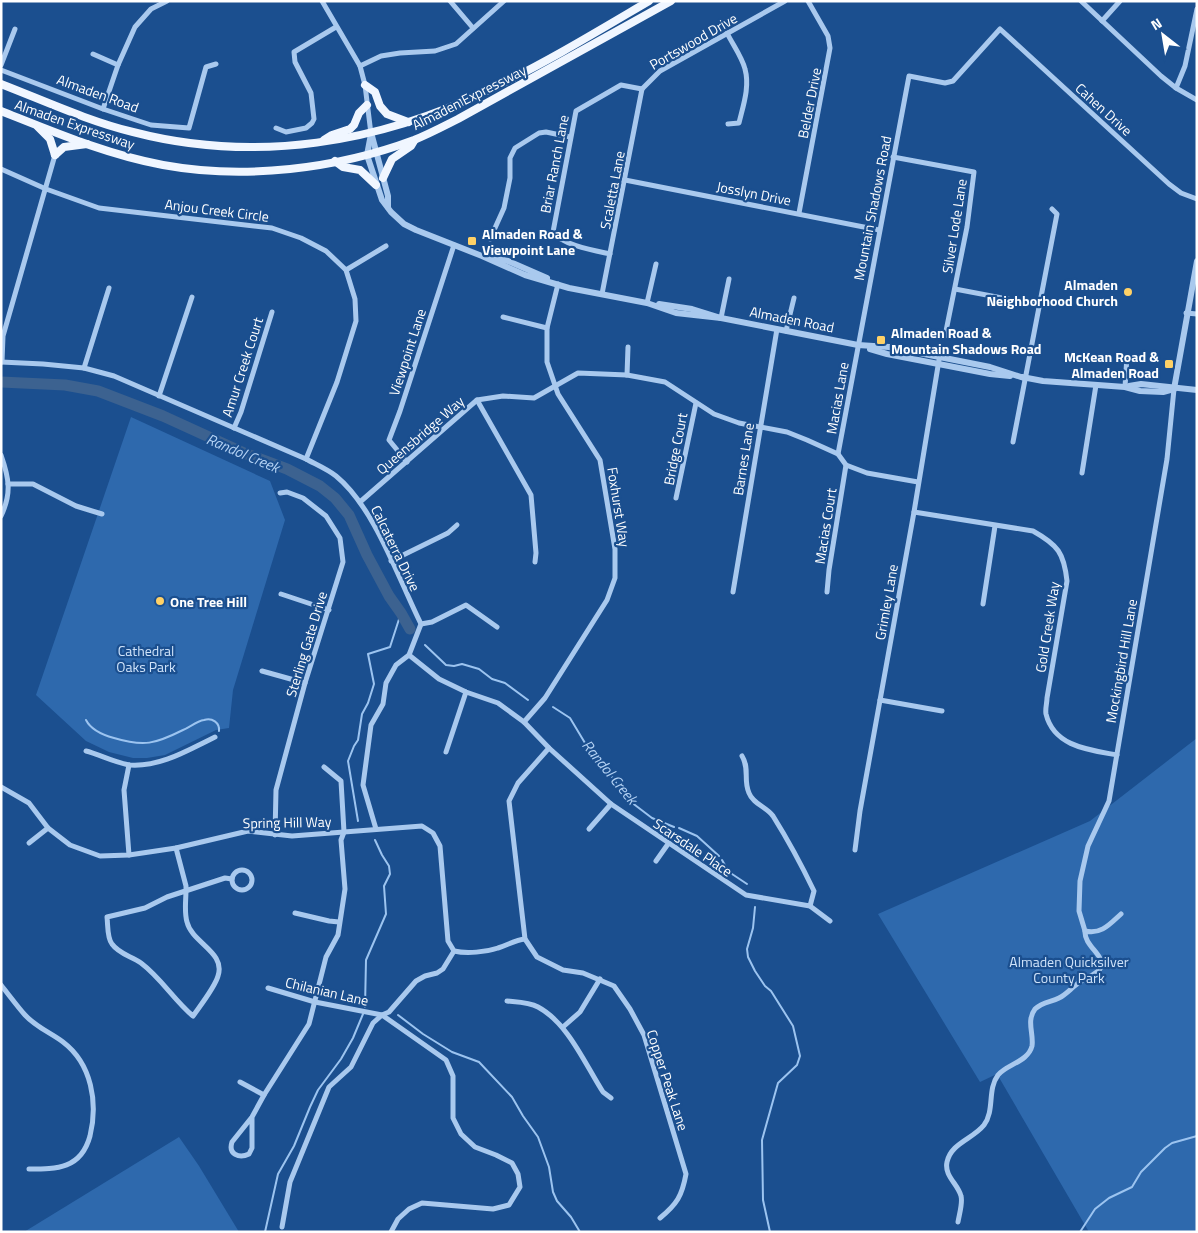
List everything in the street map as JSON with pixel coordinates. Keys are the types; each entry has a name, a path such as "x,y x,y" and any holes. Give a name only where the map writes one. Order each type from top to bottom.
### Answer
{"main road":[{"name":"Almaden Expressway","path":"1,84 97,121 132,132 174,141 223,148 274,147 321,143 371,134 408,122 492,88 539,64 649,1"},
{"name":"Almaden Expressway","path":"1,112 121,155 162,165 219,172 286,170 372,154 416,140 458,119 671,1"},
{"path":"365,84 375,92 380,106 387,114 408,122"},
{"path":"321,143 332,135 350,129 360,113 368,105"},
{"path":"35,124 50,139 55,155 64,147 88,143"},
{"path":"383,178 392,159 416,140"},
{"path":"334,161 343,167 360,170 376,185"}],"street":[{"path":"103,108 118,65 135,27 151,9 167,1"},
{"path":"322,1 360,66 365,84 371,134"},
{"path":"450,1 473,28"},
{"path":"360,66 390,54 434,51 456,44 504,1"},
{"name":"Portswood Drive","path":"642,89 660,71 785,1"},
{"name":"Belder Drive","path":"799,213 830,48 828,36 808,1"},
{"path":"1082,1 1176,88 1197,100"},
{"path":"1102,21 1120,1"},
{"path":"1176,88 1185,66 1197,9"},
{"path":"276,128 286,132 306,128 312,124 315,113 313,98 310,88 295,62 294,52 336,27"},
{"path":"1,65 15,29"},
{"name":"Mountain Shadows Road","path":"858,345 909,76 945,83 953,81 1000,30"},
{"name":"Cahen Drive","path":"1000,30 1169,184 1181,193 1197,199"},
{"path":"728,34 745,67 747,78 739,124 728,124"},
{"path":"93,54 118,65"},
{"name":"Almaden Road","path":"1,70 151,125 189,128 206,67 216,64"},
{"name":"Briar Ranch Lane","path":"610,254 585,248 559,238 553,232 570,137 576,110 621,85 642,89"},
{"name":"Scaletta Lane","path":"602,294 642,89"},
{"path":"490,239 504,208 510,178 510,158 515,148 531,137 546,132 570,137"},
{"name":"Almaden Road","path":"371,134 376,185 382,200 404,224 525,275 602,294 647,303 678,306 721,318 858,345 887,354 939,361 990,374 1125,387 1140,391 1197,390"},
{"name":"Almaden Road","path":"372,154 383,178 388,196 388,207"},
{"path":"2,362 3,336 55,155"},
{"name":"Silver Lode Lane","path":"893,156 974,172 967,227 945,336"},
{"name":"Anjou Creek Circle","path":"1,169 46,189 99,208 272,228 301,238 326,251 346,270 355,299 356,321 337,382 306,459"},
{"name":"Josslyn Drive","path":"625,180 879,230"},
{"path":"1013,442 1057,214 1052,209"},
{"name":"Viewpoint Lane","path":"407,462 389,440 454,245"},
{"path":"346,270 386,246"},
{"path":"1174,389 1186,313 1197,261"},
{"path":"647,303 656,264"},
{"path":"721,318 729,279"},
{"name":"Foxhurst Way","path":"524,722 550,690 607,600 615,578 615,549 600,460 558,394 547,362 547,328 558,284"},
{"path":"84,368 109,288"},
{"path":"955,289 1039,305"},
{"path":"159,396 192,297"},
{"path":"786,331 794,298"},
{"name":"Amur Creek Court","path":"234,428 241,412 272,312"},
{"path":"1186,313 1197,314"},
{"path":"502,317 547,328"},
{"name":"Barnes Lane","path":"732,592 776,329"},
{"name":"Macias Lane","path":"838,454 858,345"},
{"path":"627,375 628,347"},
{"path":"1125,387 1127,356"},
{"name":"Grimley Lane","path":"855,850 939,361"},
{"name":"Calcaterra Drive","path":"2,362 84,368 114,376 306,459 335,475 360,502 421,624"},
{"name":"Queensbridge Way","path":"360,502 477,400 503,396 534,398 578,373 627,375 665,382 714,414 739,423 787,432 838,454 846,464 867,474 918,482"},
{"path":"1082,473 1096,385"},
{"name":"Mockingbird Hill Lane","path":"958,1222 962,1196 947,1172 946,1163 949,1156 956,1147 983,1126 992,1105 992,1086 997,1077 1003,1070 1022,1059 1030,1051 1032,1046 1031,1024 1036,1009 1048,1001 1057,999 1065,994 1080,981 1096,973 1100,968 1101,961 1086,941 1085,930 1079,911 1080,880 1088,846 1108,806 1167,459 1174,389"},
{"path":"477,400 531,496 536,552 535,562"},
{"name":"Bridge Court","path":"676,498 696,403"},
{"path":"1,455 8,484 8,501 1,516"},
{"name":"Macias Court","path":"827,592 846,464"},
{"path":"8,484 33,484 76,506 102,514"},
{"name":"Sterling Gate Drive","path":"275,835 276,790 305,683 343,562 340,538 326,516 303,498 287,492 280,493"},
{"name":"Gold Creek Way","path":"914,512 1033,531 1059,550 1066,565 1067,581 1046,713 1053,728 1063,740 1080,748 1117,755"},
{"path":"391,561 448,533 457,525"},
{"path":"983,604 996,526"},
{"path":"281,594 329,610"},
{"path":"376,829 363,785 371,725 383,704 386,684 396,665 410,655 421,624 432,622 466,605 497,627"},
{"name":"Scarsdale Place","path":"410,655 438,679 466,692 498,703 524,722 549,748 612,804 668,844 746,895 810,906"},
{"path":"262,670 305,683"},
{"path":"446,752 466,692"},
{"path":"880,700 942,711"},
{"path":"86,751 129,765 166,761 214,738"},
{"path":"282,1227 290,1182 329,1088 351,1067 373,1024 382,1015 389,1012 416,980 443,969 454,951 497,949 517,940 525,939 509,801 518,783 549,748"},
{"path":"742,756 747,764 749,794 755,802 772,814 799,862 814,891 810,906 830,921"},
{"path":"129,765 124,790 129,855"},
{"path":"252,1117 252,1148 249,1154 243,1157 237,1156 232,1152 232,1142 252,1117 309,1024 326,957 338,935 345,889 341,840 344,832 341,781 324,768"},
{"name":"Spring Hill Way","path":"1,786 29,804 48,828 70,845 100,856 129,855 176,848 248,831 292,836 422,826 433,833 440,846 448,941 454,951"},
{"path":"589,829 612,804"},
{"path":"29,844 48,828"},
{"path":"656,861 668,844"},
{"path":"176,848 186,890 187,922 196,938 214,954 220,967 218,977 193,1016 180,1005 164,984 140,963 119,951 110,942 107,917 145,908 167,897 186,890 225,878 232,879"},
{"path":"244,870 252,876 252,883 248,888 242,890 236,888 232,879 238,871 244,870"},
{"path":"295,913 329,922 339,922"},
{"path":"1085,930 1092,932 1104,930 1121,914"},
{"name":"Copper Peak Lane","path":"525,939 537,957 563,970 583,973 614,986 630,1009 644,1035 686,1174 683,1189 673,1207 660,1218"},
{"path":"563,1027 580,1012 600,979"},
{"path":"1,985 26,1016 64,1042 78,1058 90,1078 94,1101 94,1122 88,1144 72,1163 56,1169 29,1169"},
{"name":"Chilanian Lane","path":"268,988 315,1002 382,1015"},
{"path":"507,1001 525,1002 537,1006 563,1027 602,1092 611,1098"},
{"path":"382,1015 446,1060 453,1076 453,1118 461,1134 475,1147 512,1162 518,1174 520,1187 509,1205 493,1209 422,1203 398,1219 391,1232"},
{"path":"240,1082 264,1095"}],"green space":[{"name":"Cathedral Oaks Park","path":"131,417 270,481 285,520 233,690 229,728 216,730 165,755 147,758 133,758 109,752 86,741 36,695"},
{"name":"Almaden Quicksilver County Park","path":"1197,738 1197,1232 1089,1232 997,1074 980,1082 878,914 1090,821"},
{"path":"179,1137 239,1232 24,1232"}],"waterway":[{"name":"Randol Creek","path":"1,382 65,385 98,391 163,416 244,453 287,469 320,486 335,498 349,515 367,555 389,596 410,629"},
{"path":"358,821 348,761 358,740 362,714 374,684 368,654 390,647 401,613"},
{"name":"Randol Creek","path":"425,645 446,665 462,664 479,669 492,679 505,683 528,700"},
{"name":"Randol Creek","path":"553,707 570,718 594,758 615,780 619,790 631,802 652,818 674,827"},
{"path":"86,720 91,727 102,734 134,743 157,741 207,719 217,723 219,731"},
{"name":"Randol Creek","path":"679,828 697,836 719,856"},
{"path":"365,1007 366,960 386,914 384,886 390,874 389,866 375,840"},
{"name":"Randol Creek","path":"722,860 729,872 747,884"},
{"name":"Randol Creek","path":"755,907 753,928 747,949 748,957 755,971 765,986 771,991 793,1026 800,1056 797,1065 778,1083 762,1140 763,1200 770,1232"},
{"path":"265,1232 278,1174 294,1146 318,1090 341,1059 353,1038 363,1014"},
{"path":"398,1015 423,1034 452,1052 479,1062 512,1097 538,1137 549,1167 553,1192 557,1201 571,1217 580,1232"},
{"path":"1080,1232 1095,1209 1109,1198 1132,1187 1141,1172 1165,1148 1172,1143 1197,1136"}],"place":[{"name":"Almaden Road & Viewpoint Lane","path":"472,241"},
{"name":"Almaden Neighborhood Church","path":"1128,292"},
{"name":"Almaden Road & Mountain Shadows Road","path":"881,340"},
{"name":"McKean Road & Almaden Road","path":"1169,364"},
{"name":"One Tree Hill","path":"160,601"}]}
